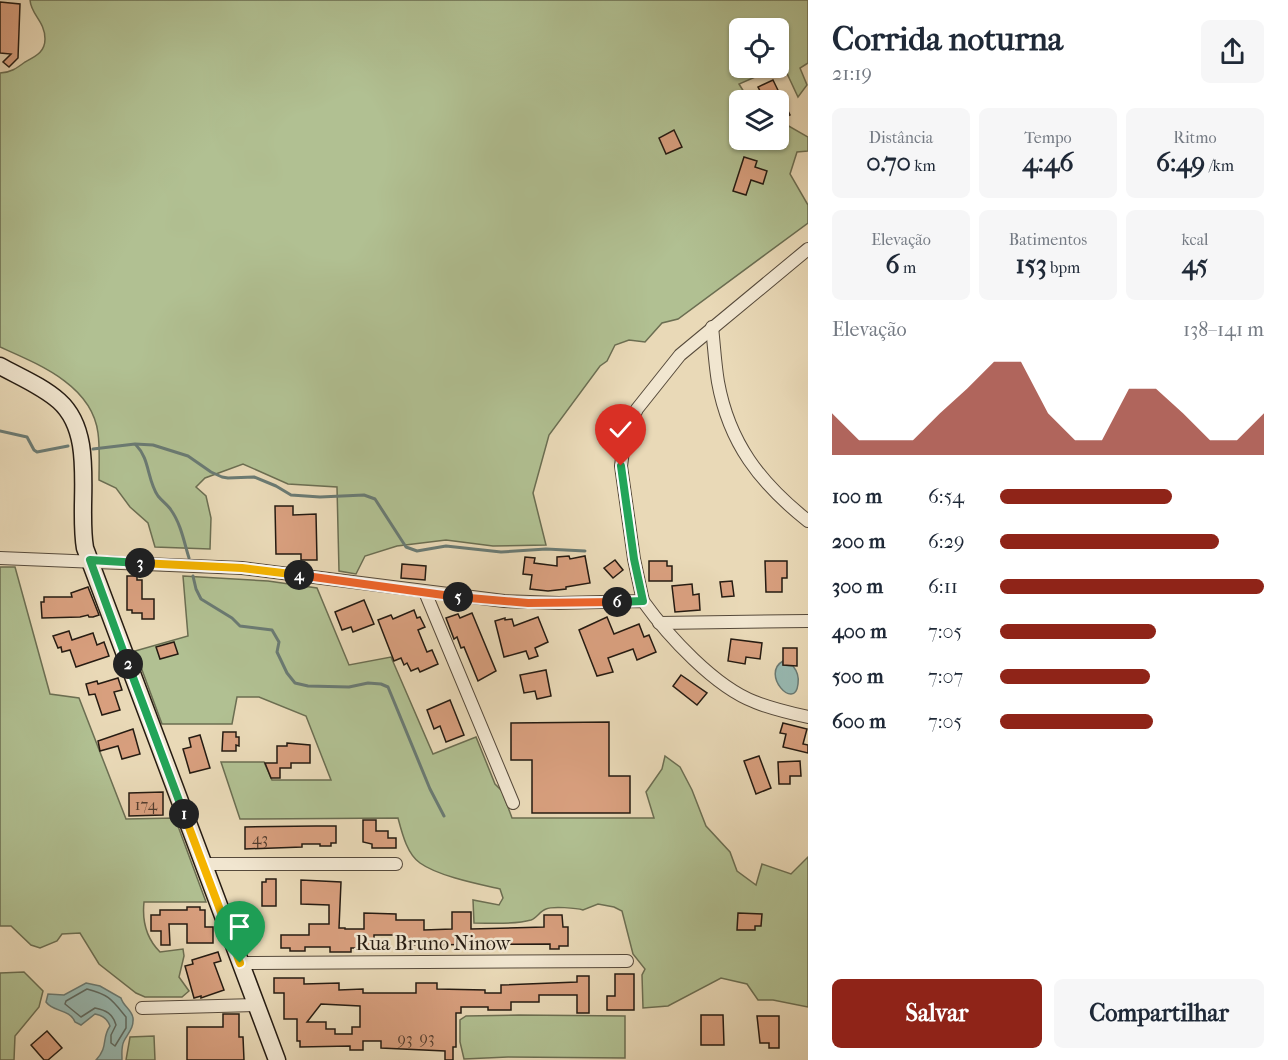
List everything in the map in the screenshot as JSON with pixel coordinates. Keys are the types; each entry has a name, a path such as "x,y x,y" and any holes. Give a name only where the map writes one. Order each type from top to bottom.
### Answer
{"street":[{"path":"808,249 712,327 680,355 658,380 637,409 626,436 621,466 643,601 659,623 701,666 739,694 753,702 808,717"},
{"path":"712,327 718,382 726,416 738,443 758,474 775,493 808,521"},
{"path":"0,366 60,402 71,416 78,431 82,454 83,537 90,560 277,1060"},
{"path":"0,558 242,568 528,603 643,601"},
{"path":"425,592 513,803"},
{"path":"659,623 808,621"},
{"path":"203,864 396,864"},
{"name":"Rua Bruno Ninow","path":"240,963 627,961"},
{"path":"142,1008 255,1005"}],"green space":[{"path":"30,0 808,0 808,63 800,68 807,85 798,97 789,78 789,18 729,18 729,78 753,78 739,84 743,90 729,90 729,150 789,150 789,126 808,137 808,151 797,152 790,174 808,205 808,223 678,319 662,323 645,342 629,340 615,345 607,361 600,366 549,435 533,493 546,545 493,546 446,540 397,546 365,556 356,574 339,571 337,487 288,484 243,464 205,478 196,487 206,496 211,518 210,549 155,547 148,523 130,507 116,488 99,480 98,433 94,416 86,402 61,378 0,347 0,73 16,68 42,50 44,33"},
{"path":"0,567 15,567 50,694 79,698 126,819 175,818 206,902 144,902 144,916 148,935 160,952 183,949 184,956 179,977 189,991 182,997 145,997 136,993 99,964 80,933 62,934 57,941 40,948 31,945 11,926 0,926"},
{"path":"183,576 268,581 317,588 349,665 391,657 433,754 476,737 495,784 502,791 512,818 654,818 646,792 662,769 665,756 680,767 706,826 730,852 737,871 756,885 762,864 791,874 808,857 808,1007 773,1000 758,1000 747,984 721,978 668,1006 643,1008 642,975 645,969 633,954 622,911 614,907 598,904 583,910 549,908 524,922 474,923 473,900 499,905 503,898 500,889 447,876 420,863 408,849 398,818 240,819 221,762 264,762 272,780 331,780 306,716 259,697 237,697 232,724 162,724 135,651 188,636"},
{"path":"24,972 43,991 39,1007 15,1036 14,1060 0,1060 0,973"},
{"path":"466,1016 625,1016 625,1058 464,1059 460,1042 460,1020"},
{"path":"154,1036 155,1060 126,1060 130,1037"}],"water":[{"path":"783,661 783,665 793,666 796,670 798,684 796,692 791,694 781,688 775,674 777,667"},
{"path":"86,983 100,986 121,998 132,1015 132,1028 122,1046 122,1060 96,1060 104,1047 110,1026 104,1017 95,1014 81,1025 65,1012 53,1008 46,1002 48,994 64,995"}],"building":[{"path":"0,2 20,4 18,58 9,67 3,62 11,54 0,53"},
{"path":"773,80 778,90 760,90 758,87"},
{"path":"674,130 682,147 666,154 659,138"},
{"path":"744,157 757,161 755,167 767,171 763,184 751,180 746,195 733,191"},
{"path":"275,506 293,506 293,515 316,514 317,560 301,560 301,554 276,554"},
{"path":"569,556 570,559 585,556 590,583 548,591 530,589 532,575 523,574 525,557 535,558 534,563 557,566 557,557"},
{"path":"615,560 623,570 613,578 604,568"},
{"path":"649,561 667,561 667,566 672,566 672,581 649,581"},
{"path":"765,561 787,561 787,578 782,578 782,592 766,592"},
{"path":"402,564 426,566 425,580 401,578"},
{"path":"127,576 137,576 137,580 142,580 142,599 154,599 154,619 142,619 142,613 132,613 132,610 127,610"},
{"path":"732,581 734,596 722,597 720,582"},
{"path":"692,584 693,595 699,594 700,610 675,612 672,586"},
{"path":"88,587 99,615 42,618 41,602 44,602 44,597 72,597 71,593"},
{"path":"364,600 374,624 353,632 351,627 342,630 335,612"},
{"path":"414,610 417,618 420,617 425,627 418,630 427,652 432,650 438,664 420,672 418,668 411,671 407,663 404,665 401,658 394,661 378,620 391,615 393,619"},
{"path":"472,613 496,671 478,681 464,647 461,648 457,637 454,639 446,618 458,614 460,618"},
{"path":"538,617 548,642 535,648 538,656 529,659 526,651 504,657 495,621 505,618 505,620 512,619 514,626"},
{"path":"607,617 614,634 639,624 644,637 649,635 656,652 637,660 633,649 608,658 613,672 597,676 579,630"},
{"path":"69,631 72,640 93,633 97,645 104,642 109,656 76,667 70,650 62,652 53,636"},
{"path":"731,639 762,643 760,659 746,657 745,664 728,661"},
{"path":"174,642 178,654 160,659 156,647"},
{"path":"783,648 797,648 797,666 783,665"},
{"path":"546,670 551,696 537,699 535,691 524,693 520,675"},
{"path":"681,675 707,693 697,705 673,686"},
{"path":"118,678 122,690 114,692 120,710 102,715 95,694 89,695 86,684 97,681 98,684"},
{"path":"450,700 464,735 446,742 440,726 434,729 427,710"},
{"path":"609,722 609,776 630,776 630,813 532,813 532,760 511,760 511,723"},
{"path":"783,723 807,729 803,744 808,745 808,753 783,747 786,734 780,733"},
{"path":"133,729 140,754 122,759 118,746 100,751 98,741"},
{"path":"223,732 236,732 236,737 239,737 239,746 236,745 236,751 222,751"},
{"path":"200,735 210,768 190,773 183,749 191,747 189,738"},
{"path":"287,743 310,745 310,763 291,763 291,768 280,768 280,778 271,778 265,763 277,763 277,746 287,746"},
{"path":"759,756 771,788 756,794 744,761"},
{"path":"800,761 801,776 790,776 790,784 779,784 778,762"},
{"path":"163,792 163,815 129,816 129,793"},
{"path":"363,820 376,820 376,831 388,831 388,838 396,838 396,848 372,848 372,844 363,842"},
{"path":"336,826 336,843 331,843 331,846 302,844 302,847 245,849 245,827"},
{"path":"266,879 276,879 276,906 262,906 262,882 266,882"},
{"path":"301,880 341,882 339,928 364,929 364,913 396,914 396,920 424,920 424,930 452,929 452,912 471,912 471,929 544,927 544,915 562,915 563,927 568,927 568,946 550,949 550,944 401,945 401,935 374,935 374,948 351,948 351,952 330,952 330,947 305,947 305,951 290,951 290,948 281,948 281,935 309,935 309,924 329,924 329,905 301,904"},
{"path":"187,907 200,907 200,910 205,910 205,927 213,927 213,943 187,943 187,924 169,924 170,945 161,945 161,931 151,931 151,915 160,915 160,910 187,910"},
{"path":"738,913 762,914 761,926 755,926 755,930 737,930"},
{"path":"218,952 221,961 214,963 224,990 201,998 201,996 194,998 185,966 193,964 192,960"},
{"path":"615,974 634,974 634,1010 607,1010 607,996 615,996"},
{"path":"577,976 589,976 589,1013 577,1013 577,995 539,995 539,1002 511,1002 511,1010 461,1007 461,1013 456,1013 456,1047 453,1047 453,1060 445,1060 445,1051 381,1048 381,1041 363,1041 363,1050 350,1050 350,1046 300,1047 300,1041 297,1041 297,1019 284,1019 284,993 274,993 274,978 304,978 304,984 339,983 339,990 363,989 363,993 416,993 416,983 437,983 437,989 485,990 485,993 501,993 501,985 577,982","holes":["321,1004 360,1006 360,1027 352,1027 352,1034 335,1034 335,1029 326,1029 326,1022 307,1022"]},
{"path":"223,1014 239,1014 239,1037 243,1037 244,1060 187,1060 187,1027 223,1027"},
{"path":"701,1015 723,1015 724,1045 701,1045"},
{"path":"757,1016 779,1016 779,1048 769,1048 769,1043 760,1043"},
{"path":"47,1031 62,1048 48,1060 44,1060 31,1045"}],"waterway":[{"path":"0,431 27,437 37,452 68,446"},
{"path":"93,449 135,444 153,445 188,456 222,477 254,477 291,495 320,497 364,495 375,499 406,547 417,551 446,546 501,552 546,549 585,551"},
{"path":"136,445 144,457 154,490 170,508 177,521 189,558"},
{"path":"193,576 201,599 232,618 240,626 272,630 279,642 277,652 287,673 295,683 308,686 349,687 368,683 388,687 430,789 444,816"}],"route":[{"path":"240,963 90,560 242,568 504,601 559,603 643,601 634,559 621,466"}]}
